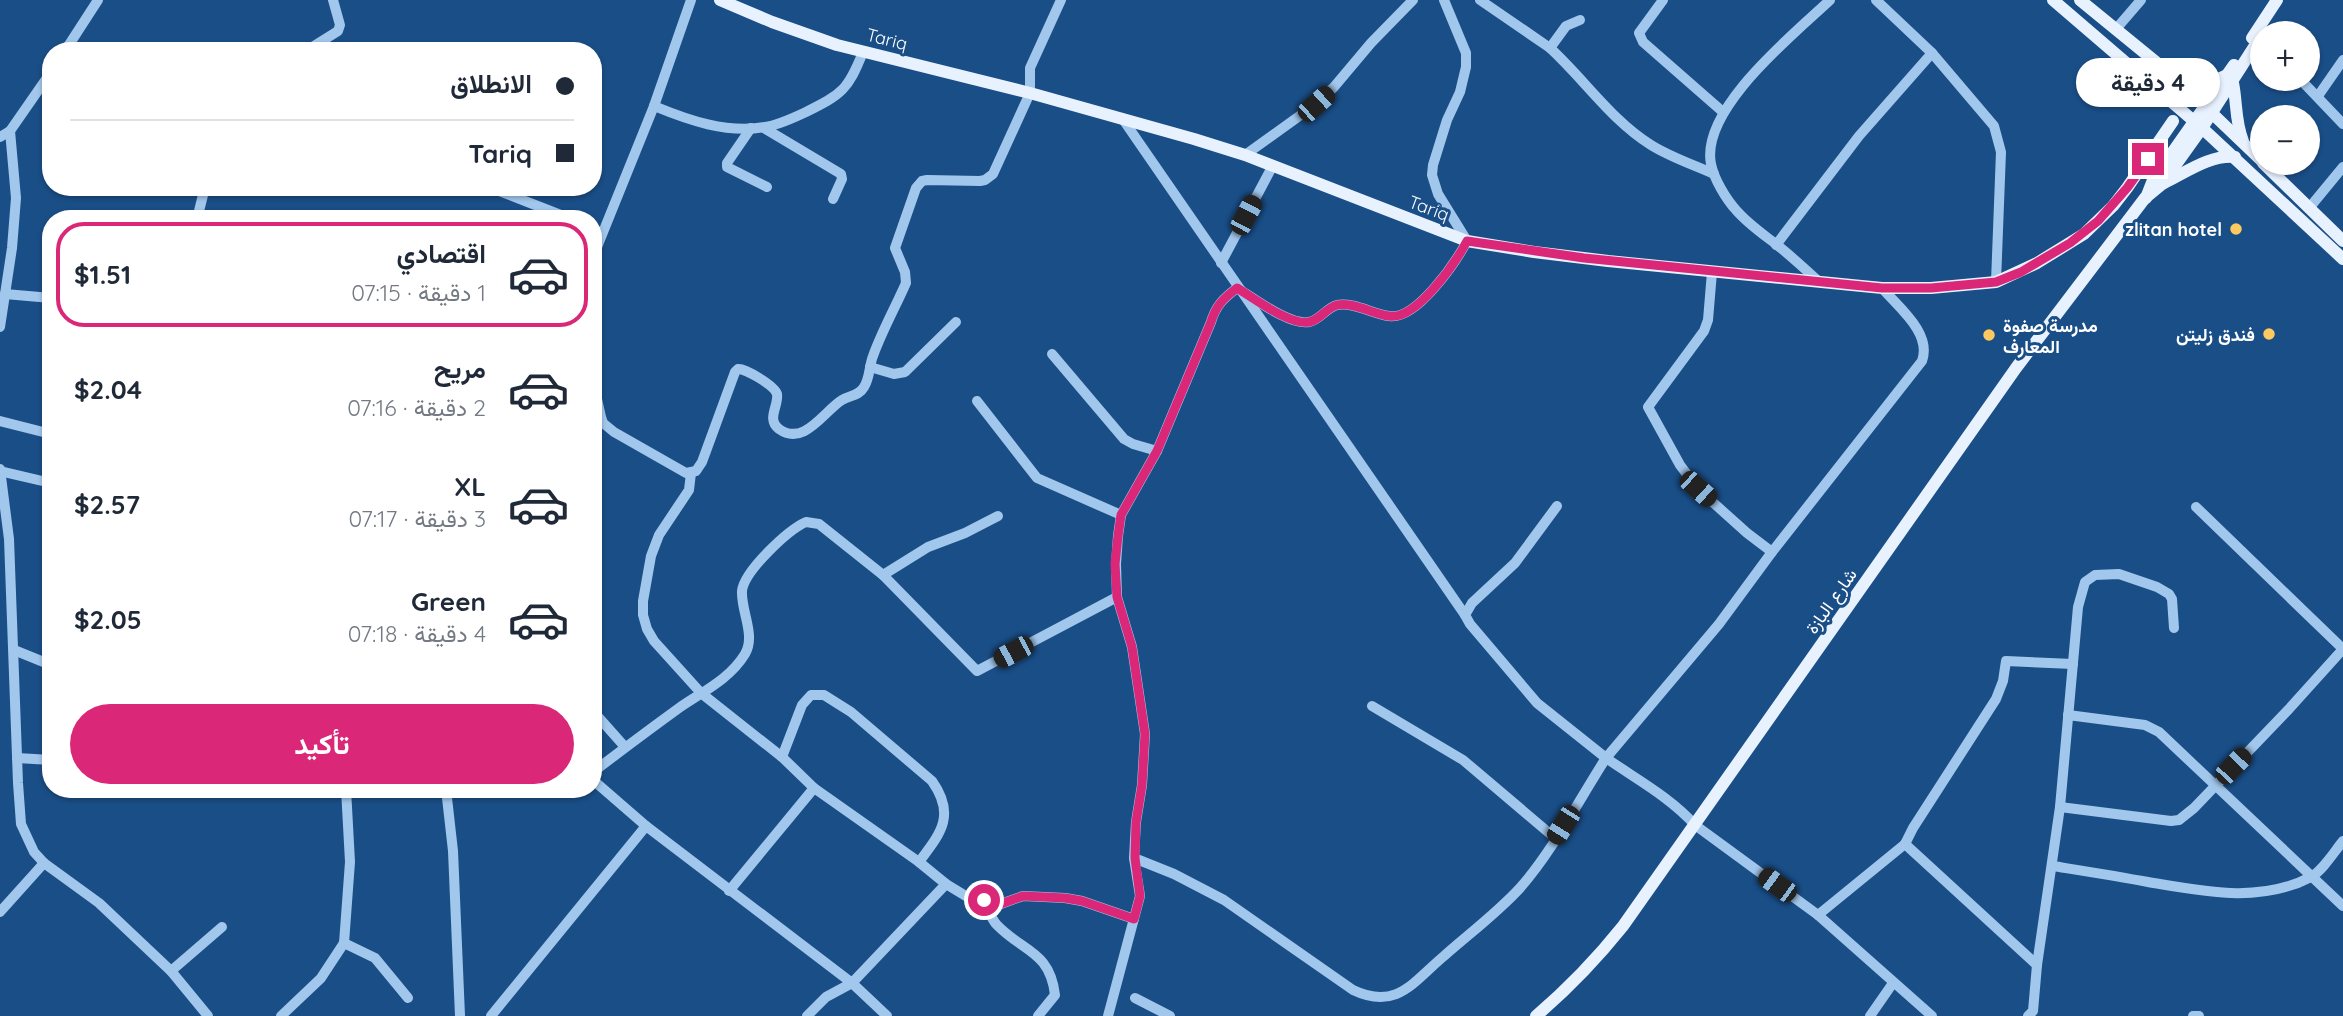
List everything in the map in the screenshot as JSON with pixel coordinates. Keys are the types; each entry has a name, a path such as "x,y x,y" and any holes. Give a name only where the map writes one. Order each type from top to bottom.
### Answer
{"main road":[{"name":"Tariq","path":"720,0 810,36 863,52 1030,93 1245,155 1467,241 1534,252 1882,288 1931,288 1996,282 2038,263 2084,234 2113,206 2173,121"},
{"path":"2053,0 2235,157 2343,259"},
{"path":"2080,0 2173,76 2250,150"},
{"name":"شارع البازة","path":"2230,79 2277,0"},
{"name":"شارع البازة","path":"2272,21 2285,0"},
{"name":"شارع البازة","path":"1536,1016 1595,962 1695,825 2016,368 2146,198 2162,184 2208,110 2250,53"},
{"path":"2173,76 2195,83 2230,79 2237,100 2237,123 2244,145"},
{"path":"2161,92 2173,121 2174,149"},
{"name":"شارع البازة","path":"2146,198 2149,186 2174,149 2198,125"},
{"path":"2162,184 2207,160 2235,157"},
{"path":"2277,175 2343,241"},
{"path":"2113,206 2129,221"},
{"path":"2300,218 2310,207"}],"street":[{"path":"71,42 98,0"},
{"path":"320,42 338,31 340,25 333,0"},
{"path":"602,220 654,106 691,0"},
{"path":"602,419 614,432 681,472 691,473 696,471 702,462 738,369 745,369 777,392 773,412 775,424 794,434 812,427 843,399 859,393 866,384 877,344 906,283 905,272 895,248 916,188 922,181 927,180 980,181 989,177 1000,162 1030,93 1030,68 1061,0"},
{"path":"1245,155 1334,88 1371,43 1413,0"},
{"path":"1237,288 1269,308 1297,321 1315,320 1336,305 1353,306 1397,317 1410,311 1436,286 1467,241 1438,194 1432,175 1447,120 1460,92 1466,67 1466,53 1444,0"},
{"path":"1480,0 1550,48 1609,111 1650,145 1714,174"},
{"path":"1663,0 1639,33 1643,42 1723,112"},
{"path":"1817,280 1735,209 1714,174 1710,162 1712,145 1723,112 1733,96 1830,0"},
{"path":"1876,0 1932,54 1994,126 2001,152 1996,282"},
{"path":"2116,29 2141,0"},
{"path":"1550,48 1566,26 1580,20"},
{"path":"654,106 702,124 764,128 800,115 839,94 853,77 863,52"},
{"path":"1776,245 1859,136 1932,54"},
{"path":"2318,96 2343,60"},
{"path":"0,327 12,248 16,198 5,134 42,84"},
{"path":"2313,91 2343,124"},
{"path":"1122,118 1470,624 1538,703 1606,758 1684,813 1695,825 1818,915 1932,1016"},
{"path":"751,128 727,166 767,187"},
{"path":"764,128 841,174 842,179 833,198"},
{"path":"1221,263 1272,167"},
{"path":"2310,207 2343,167"},
{"path":"512,196 547,210"},
{"path":"1712,272 1709,320 1704,331 1648,407 1680,465 1698,489 1772,552"},
{"path":"1108,1016 1140,896 1135,858 1136,822 1142,785 1145,734 1132,647 1117,597 1115,564 1121,515 1157,451 1214,310 1220,301 1237,288"},
{"path":"1135,858 1174,874 1224,900 1353,990 1364,995 1388,998 1412,986 1498,911 1522,886 1606,758 1719,624 1922,361 1925,352 1921,333 1882,288"},
{"path":"5,294 42,297"},
{"path":"870,368 894,374 905,372 956,322"},
{"path":"1052,354 1124,439 1157,451"},
{"path":"978,401 1037,478 1121,515"},
{"path":"0,421 42,433"},
{"path":"42,481 0,470 7,513 5,584 14,650 21,824 34,852 44,863 99,903 171,971 208,1016"},
{"path":"691,473 689,491 659,535 651,556 643,615 654,641 701,693 782,757 814,788 946,884 985,906 984,900"},
{"path":"1465,615 1472,603 1515,563 1558,506"},
{"path":"2060,807 2171,821 2186,815 2290,709 2343,649 2196,507"},
{"path":"883,575 928,547 965,533 998,516"},
{"path":"602,765 723,679 746,653 749,638 742,589 749,573 801,525 812,522 819,524 883,575 977,671 1117,597"},
{"path":"2034,1014 2037,965 2060,807 2082,588 2085,582 2095,575 2119,574 2165,590 2172,599 2174,628"},
{"path":"14,650 42,661"},
{"path":"1818,915 1905,844 1996,699 2003,681 2006,661 2073,664"},
{"path":"782,757 802,705 811,695 824,695 850,712 932,781 940,793 944,822 939,835 919,862"},
{"path":"1372,706 1463,760 1555,838"},
{"path":"2068,715 2145,725 2159,732 2343,906"},
{"path":"602,721 625,747"},
{"path":"17,758 42,759"},
{"path":"602,788 729,891 852,983 887,1016"},
{"path":"729,891 814,788"},
{"path":"281,1016 321,978 344,943 350,862 346,798"},
{"path":"447,798 453,850 460,1016"},
{"path":"491,1016 646,826"},
{"path":"2053,866 2224,893 2250,893 2278,889 2313,876 2343,841"},
{"path":"1905,844 2037,965"},
{"path":"0,912 44,863"},
{"path":"807,1016 826,997 852,983 946,884"},
{"path":"984,900 998,905 1023,896 1065,898 1134,919"},
{"path":"984,900 996,923 1048,965 1055,995 1038,1016"},
{"path":"171,971 222,927"},
{"path":"344,943 375,958 408,998"},
{"path":"1870,1016 1893,984"},
{"path":"1135,999 1170,1016"},
{"path":"2193,1016 2199,1016"}],"place":[{"name":"zlitan hotel","path":"2236,229"},
{"name":"فندق زليتن","path":"2269,334"},
{"name":"مدرسة صفوة المعارف","path":"1989,335"}],"route":[{"path":"984,900 998,905 1023,896 1065,898 1134,919 1140,896 1135,858 1136,822 1142,785 1145,734 1132,647 1117,597 1115,564 1121,515 1157,451 1214,310 1220,301 1237,288 1269,308 1297,321 1315,320 1336,305 1353,306 1397,317 1410,311 1436,286 1467,241 1584,258 1882,288 1931,288 1996,282 2038,263 2084,234 2119,200 2148,159"}]}
